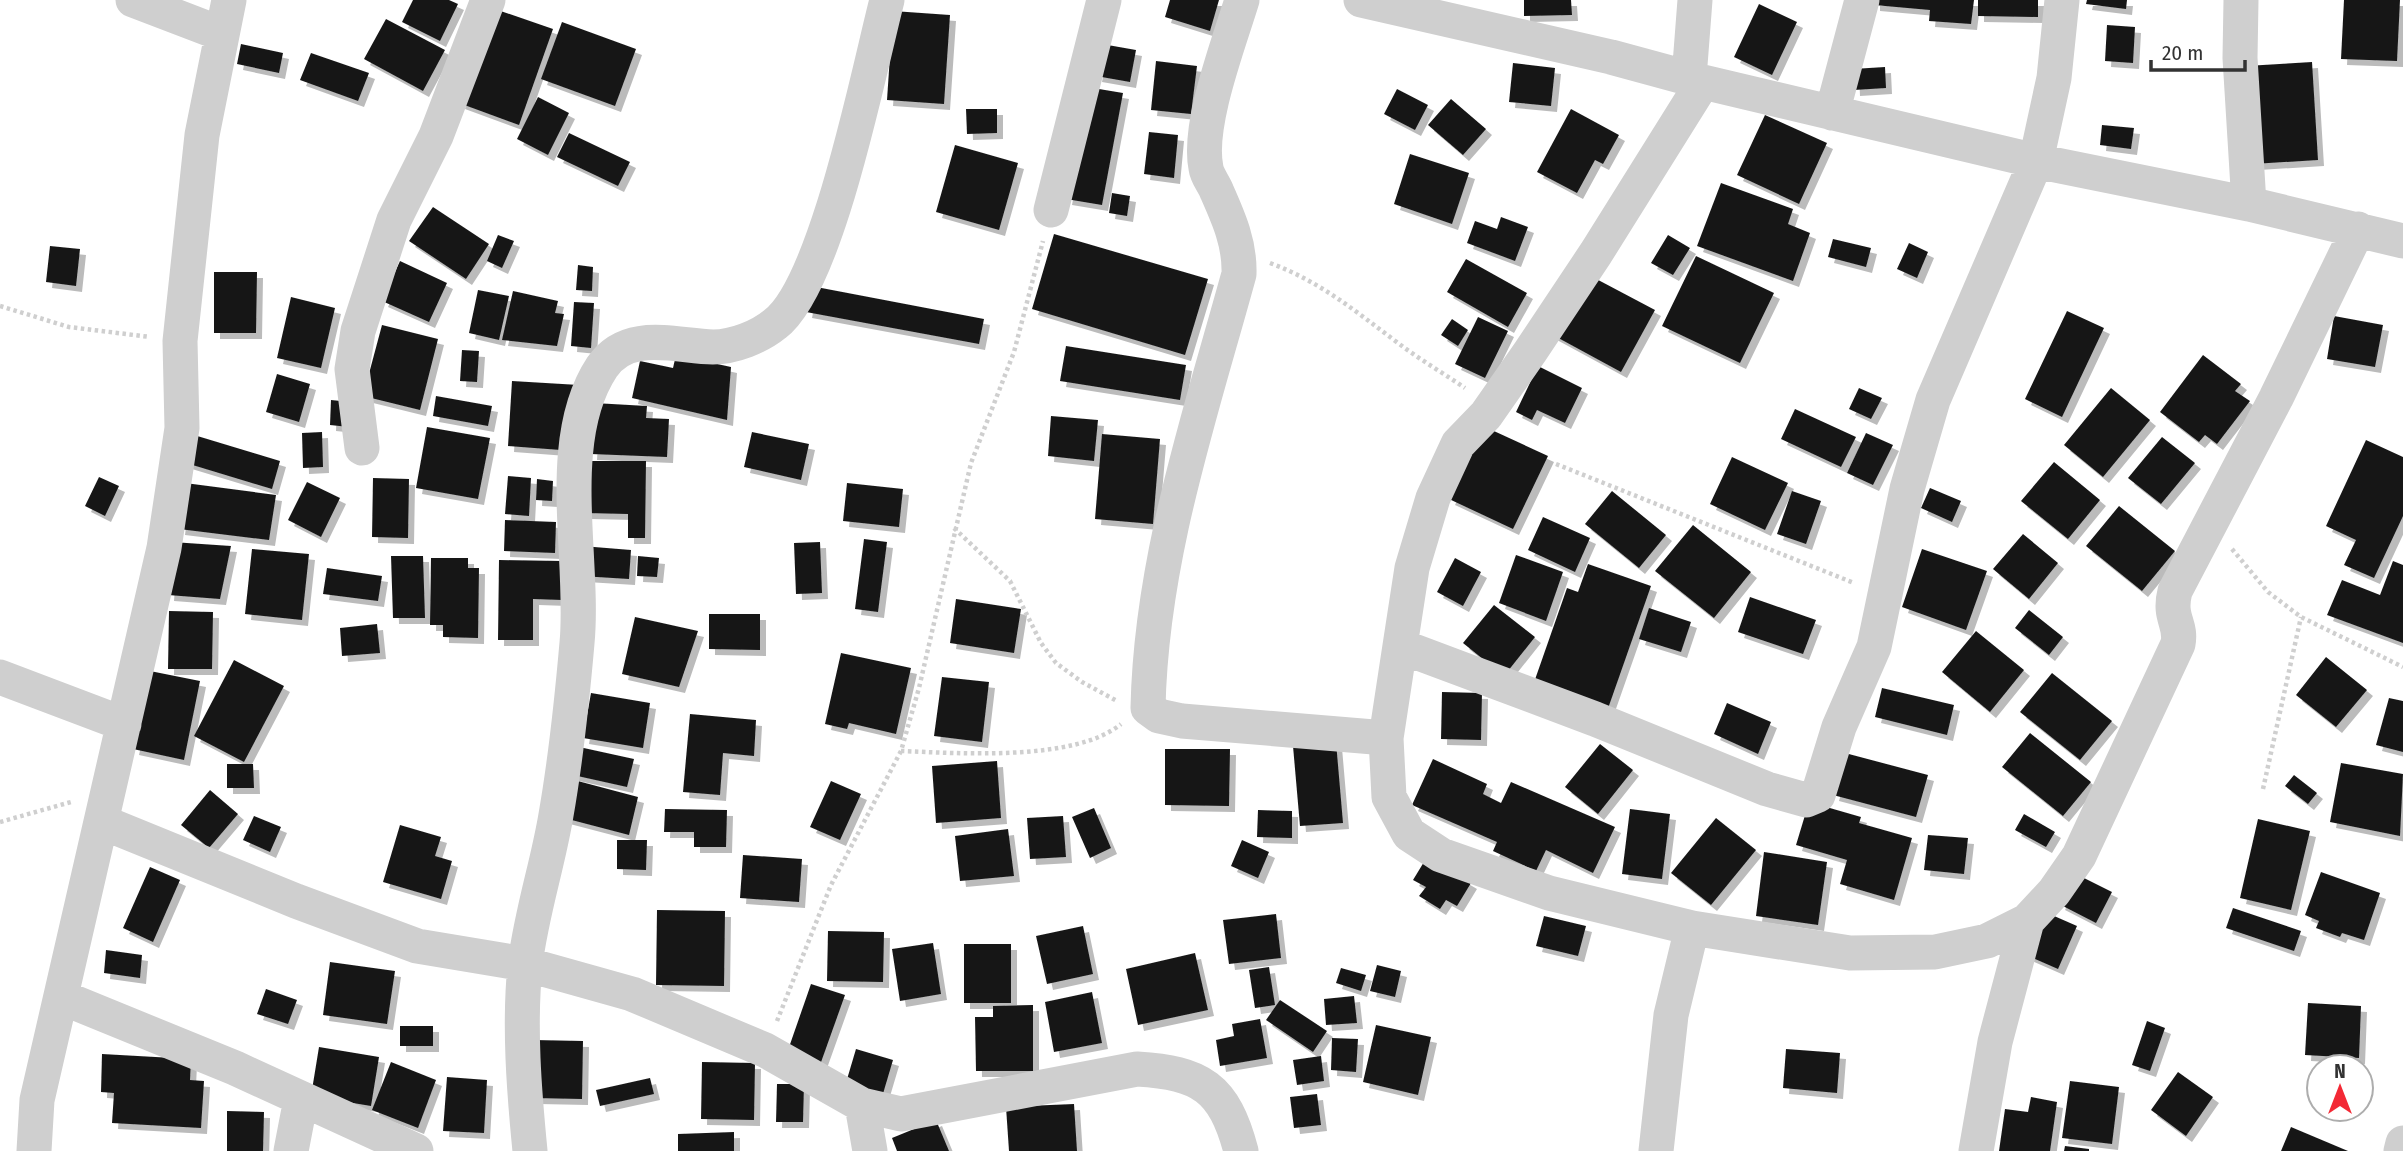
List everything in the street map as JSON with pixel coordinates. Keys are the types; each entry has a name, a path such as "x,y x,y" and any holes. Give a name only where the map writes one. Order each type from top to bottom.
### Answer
{"street":[{"path":"133,0 222,34"},
{"path":"34,1151 37,1100 164,548 182,428 180,341 202,135 229,0"},
{"path":"362,447 352,369 358,331 394,220 436,136 488,0"},
{"path":"530,1151 523,1085 525,964 557,813 576,651 573,504 587,400 609,358 629,345 647,341 717,347 727,345 758,335 776,324 792,307 819,252 887,0"},
{"path":"1051,210 1104,0"},
{"path":"1242,0 1215,90 1205,142 1206,169 1229,219 1240,252 1239,274 1199,407 1168,535 1142,709 1182,721 1387,738"},
{"path":"1696,0 1696,80 1596,253 1492,405 1458,444 1433,498 1412,568 1387,738 1389,797 1409,834 1431,848 1549,893 1692,928 1850,953 1923,952 1987,942 2027,921 2054,892 2079,856 2165,675 2180,633 2172,615 2175,591 2276,398 2358,229"},
{"path":"1832,113 1862,0"},
{"path":"1400,646 1595,719 1767,789 1806,800 1818,795 1839,727 1874,647 1907,489 1933,400 2036,161 2053,78 2062,0"},
{"path":"2241,0 2240,58 2249,204"},
{"path":"1381,3 2036,161 2249,204 2403,240"},
{"path":"0,677 124,724"},
{"path":"106,807 296,901 417,946 525,964 632,994 765,1050 862,1105 901,1114 1137,1069 1176,1071 1208,1087 1232,1118 1241,1151"},
{"path":"1976,1151 1988,1074 2027,921"},
{"path":"1656,1151 1671,1015 1692,928"},
{"path":"61,997 235,1068 416,1151"},
{"path":"291,1151 301,1100"},
{"path":"862,1105 870,1151"},
{"path":"2401,1151 2403,1143"}],"path":[{"path":"765,1050 831,886 901,751 919,688 971,463 1014,352 1051,210"},
{"path":"1240,252 1296,273 1342,298 1398,343 1492,405"},
{"path":"0,306 69,327 180,341"},
{"path":"1556,464 1885,595"},
{"path":"2210,520 2268,593 2301,617 2403,667"},
{"path":"901,751 995,755 1068,746 1112,732 1142,709 1082,682 1056,663 1041,643 1010,582 954,528"},
{"path":"2263,789 2301,617"},
{"path":"0,822 106,807"}],"building":[{"path":"413,0 449,0 458,4 440,41 402,22"},
{"path":"1170,0 1219,0 1210,31 1165,17"},
{"path":"1524,0 1571,0 1572,15 1524,16"},
{"path":"1874,0 1974,0 1971,24 1929,21 1930,10 1874,5"},
{"path":"1978,0 2038,0 2038,17 1978,16"},
{"path":"2087,0 2127,0 2126,9 2086,4"},
{"path":"2344,0 2400,0 2397,61 2341,59"},
{"path":"1759,4 1797,22 1772,75 1734,57"},
{"path":"492,8 553,29 519,125 459,103"},
{"path":"893,11 950,15 944,104 887,100"},
{"path":"386,19 445,50 423,91 364,59"},
{"path":"562,22 636,49 615,106 541,79"},
{"path":"2107,25 2135,27 2133,63 2105,61"},
{"path":"241,44 283,53 279,73 237,64"},
{"path":"1102,44 1136,50 1130,82 1096,76"},
{"path":"311,53 369,73 358,101 300,80"},
{"path":"1156,61 1197,66 1191,114 1151,110"},
{"path":"2312,62 2318,160 2253,164 2246,66"},
{"path":"1513,63 1555,68 1551,106 1509,102"},
{"path":"1885,67 1886,88 1854,90 1853,69"},
{"path":"1087,87 1123,93 1102,205 1066,199"},
{"path":"1397,89 1428,105 1415,130 1384,114"},
{"path":"538,97 569,113 548,155 517,139"},
{"path":"1451,99 1486,129 1463,155 1428,125"},
{"path":"966,109 997,109 997,133 967,134"},
{"path":"1571,109 1619,135 1603,164 1595,160 1577,193 1537,172"},
{"path":"1765,115 1827,143 1799,204 1737,175"},
{"path":"2102,125 2134,128 2131,149 2100,145"},
{"path":"1149,132 1178,135 1174,178 1144,174"},
{"path":"569,133 630,162 618,186 557,157"},
{"path":"955,145 1018,163 999,230 936,212"},
{"path":"1410,154 1469,173 1452,224 1394,204"},
{"path":"1721,183 1793,209 1788,224 1810,233 1793,281 1697,246"},
{"path":"1112,193 1130,196 1127,216 1109,213"},
{"path":"433,207 489,244 466,279 409,241"},
{"path":"1501,217 1528,227 1515,261 1467,243 1475,221 1497,229"},
{"path":"1054,234 1208,279 1185,355 1032,309"},
{"path":"498,235 514,241 502,268 487,261"},
{"path":"1668,235 1690,248 1673,275 1651,263"},
{"path":"1833,239 1871,248 1866,267 1828,257"},
{"path":"1909,243 1928,252 1917,278 1897,269"},
{"path":"50,246 80,249 76,286 46,282"},
{"path":"1696,256 1774,293 1740,363 1662,326"},
{"path":"1466,259 1527,293 1508,327 1447,292"},
{"path":"400,261 447,283 429,322 382,301"},
{"path":"578,265 593,267 592,291 576,290"},
{"path":"214,272 257,272 256,333 214,333"},
{"path":"1585,273 1655,310 1621,372 1551,334"},
{"path":"811,286 984,319 979,344 806,312"},
{"path":"478,290 509,296 499,340 469,333"},
{"path":"513,291 558,301 555,313 564,314 557,346 502,340"},
{"path":"291,297 335,308 321,368 277,358"},
{"path":"574,302 594,303 591,348 571,346"},
{"path":"2067,311 2104,328 2062,417 2025,399"},
{"path":"2334,316 2383,325 2375,367 2327,359"},
{"path":"1478,317 1508,331 1485,378 1455,364"},
{"path":"1452,319 1468,330 1458,346 1441,335"},
{"path":"382,325 438,339 420,410 363,396"},
{"path":"1066,346 1186,365 1180,400 1060,381"},
{"path":"462,350 479,351 477,382 460,381"},
{"path":"676,355 731,367 727,420 632,398 640,361 673,368"},
{"path":"2203,355 2241,384 2235,391 2250,401 2217,444 2205,435 2199,442 2160,412"},
{"path":"1538,366 1582,388 1565,423 1537,410 1532,420 1516,412"},
{"path":"277,374 310,384 299,422 266,412"},
{"path":"512,381 579,385 574,451 508,446"},
{"path":"1859,388 1882,398 1871,419 1849,409"},
{"path":"2111,388 2150,420 2103,477 2064,445"},
{"path":"436,396 492,406 488,426 433,416"},
{"path":"331,400 351,402 349,427 330,425"},
{"path":"594,403 647,406 646,418 669,419 667,457 591,454"},
{"path":"1795,409 1856,437 1841,467 1781,439"},
{"path":"1051,416 1098,420 1094,461 1048,456"},
{"path":"1483,426 1548,456 1513,529 1449,499"},
{"path":"427,427 490,438 478,499 416,488"},
{"path":"322,432 323,467 303,468 302,433"},
{"path":"752,432 809,444 801,480 744,467"},
{"path":"1866,433 1893,445 1873,485 1847,473"},
{"path":"1102,434 1160,439 1153,524 1095,519"},
{"path":"194,435 280,461 272,489 186,463"},
{"path":"2162,437 2195,463 2161,504 2128,478"},
{"path":"2366,440 2403,457 2403,516 2374,578 2344,565 2356,540 2326,526"},
{"path":"1732,457 1788,483 1765,530 1710,504"},
{"path":"585,461 646,461 645,538 628,538 628,514 585,513"},
{"path":"2054,462 2100,500 2068,539 2021,501"},
{"path":"508,476 531,478 529,516 505,514"},
{"path":"99,477 119,486 105,516 85,506"},
{"path":"373,478 409,479 408,538 372,537"},
{"path":"537,479 553,481 552,501 536,500"},
{"path":"307,482 340,498 321,537 288,520"},
{"path":"185,483 276,495 269,540 179,529"},
{"path":"847,483 903,489 899,527 843,521"},
{"path":"1930,488 1961,501 1952,522 1921,508"},
{"path":"1612,491 1666,535 1639,568 1585,524"},
{"path":"1792,491 1821,501 1806,544 1777,534"},
{"path":"2119,506 2175,551 2142,591 2086,546"},
{"path":"1543,517 1590,538 1575,572 1528,550"},
{"path":"505,520 556,522 555,553 504,551"},
{"path":"1693,525 1751,572 1714,618 1655,571"},
{"path":"2023,534 2058,563 2029,599 1993,569"},
{"path":"864,539 887,542 878,612 855,609"},
{"path":"172,542 231,546 220,599 168,595"},
{"path":"820,542 822,593 796,594 794,543"},
{"path":"582,546 631,550 629,579 581,576"},
{"path":"252,549 309,554 302,620 245,614"},
{"path":"1922,549 1987,571 1966,630 1902,607"},
{"path":"1516,555 1563,572 1546,621 1499,603"},
{"path":"391,556 423,556 425,618 393,618"},
{"path":"638,556 659,558 657,577 637,576"},
{"path":"431,558 468,558 468,568 479,568 478,638 443,637 443,625 430,625"},
{"path":"1455,558 1481,572 1463,606 1437,592"},
{"path":"499,560 562,561 562,600 533,599 533,640 498,640"},
{"path":"2393,561 2403,565 2403,643 2327,615 2342,580 2380,595"},
{"path":"1588,564 1651,586 1605,717 1531,691 1567,588 1578,592"},
{"path":"327,568 382,576 378,601 323,594"},
{"path":"1750,597 1816,620 1803,654 1738,632"},
{"path":"956,599 1021,609 1014,653 950,643"},
{"path":"1494,605 1535,637 1504,676 1463,643"},
{"path":"1649,608 1691,622 1681,652 1639,639"},
{"path":"2029,610 2063,637 2049,655 2015,628"},
{"path":"169,611 213,612 212,669 168,669"},
{"path":"709,614 760,614 760,650 709,649"},
{"path":"635,617 698,631 679,687 622,674"},
{"path":"377,624 380,653 342,656 340,628"},
{"path":"1976,631 2024,670 1990,712 1942,672"},
{"path":"841,653 911,668 896,734 849,723 847,729 825,724"},
{"path":"2326,657 2367,690 2336,727 2296,695"},
{"path":"234,660 284,686 244,762 194,736"},
{"path":"150,671 200,681 184,760 133,749"},
{"path":"2052,673 2112,721 2080,760 2020,712"},
{"path":"942,677 989,682 982,742 934,736"},
{"path":"1882,688 1954,705 1947,735 1875,717"},
{"path":"1442,692 1482,693 1481,740 1441,739"},
{"path":"591,693 650,703 643,748 583,738"},
{"path":"2389,698 2403,701 2403,752 2376,745"},
{"path":"1727,703 1771,722 1758,754 1714,734"},
{"path":"690,714 756,720 754,756 723,753 720,795 683,792"},
{"path":"2030,733 2091,782 2063,816 2002,767"},
{"path":"1336,742 1343,823 1300,826 1293,746"},
{"path":"1600,744 1633,770 1598,814 1565,787"},
{"path":"570,745 634,759 627,787 564,773"},
{"path":"1165,749 1230,749 1229,806 1165,805"},
{"path":"1845,753 1928,775 1916,817 1833,795"},
{"path":"1433,759 1487,784 1483,794 1501,803 1511,782 1615,827 1593,873 1546,850 1536,871 1493,851 1497,842 1412,805"},
{"path":"997,761 1001,818 936,823 932,766"},
{"path":"2341,763 2403,774 2400,836 2330,822"},
{"path":"227,764 253,764 254,788 227,788"},
{"path":"2294,775 2317,793 2308,804 2285,786"},
{"path":"574,780 638,797 629,835 564,818"},
{"path":"831,781 861,794 840,840 810,827"},
{"path":"210,790 238,814 209,848 181,825"},
{"path":"1809,802 1861,817 1859,823 1912,838 1894,900 1840,884 1847,860 1796,845"},
{"path":"1094,808 1111,848 1090,858 1072,817"},
{"path":"665,809 727,810 726,847 694,847 694,832 664,832"},
{"path":"1630,809 1670,814 1662,879 1622,874"},
{"path":"1258,810 1292,811 1292,838 1257,837"},
{"path":"2024,814 2055,832 2046,847 2015,830"},
{"path":"254,816 281,827 270,852 243,840"},
{"path":"1063,816 1066,857 1030,859 1027,818"},
{"path":"1716,818 1756,850 1711,905 1671,873"},
{"path":"2258,819 2310,831 2291,910 2240,898"},
{"path":"400,825 441,837 435,856 452,861 441,899 383,882"},
{"path":"1008,829 1014,876 960,881 955,836"},
{"path":"1928,835 1968,838 1964,874 1924,870"},
{"path":"617,840 647,840 646,870 617,869"},
{"path":"1242,840 1269,852 1258,878 1231,866"},
{"path":"1764,852 1827,862 1818,925 1756,916"},
{"path":"743,855 802,859 799,902 740,898"},
{"path":"1427,857 1471,883 1457,906 1446,900 1440,909 1419,896 1426,887 1413,880"},
{"path":"150,867 180,880 153,942 123,928"},
{"path":"2321,872 2380,893 2364,940 2342,933 2340,937 2316,928 2319,921 2305,915"},
{"path":"2074,873 2112,892 2096,923 2059,904"},
{"path":"2233,908 2301,931 2294,951 2226,928"},
{"path":"657,910 725,911 724,986 656,985"},
{"path":"2045,912 2077,926 2058,969 2026,955"},
{"path":"1276,914 1281,958 1229,964 1223,920"},
{"path":"1544,916 1586,926 1578,956 1536,946"},
{"path":"1083,926 1093,974 1047,984 1036,936"},
{"path":"828,931 884,932 883,982 827,981"},
{"path":"933,943 941,994 900,1001 892,949"},
{"path":"964,944 1011,944 1011,1003 964,1003"},
{"path":"106,950 142,955 140,978 104,973"},
{"path":"1195,953 1208,1010 1138,1025 1126,969"},
{"path":"330,962 395,971 387,1024 323,1015"},
{"path":"1377,965 1401,971 1395,997 1370,991"},
{"path":"1269,967 1275,1005 1255,1008 1249,970"},
{"path":"1341,968 1366,975 1361,991 1336,983"},
{"path":"811,984 845,995 820,1065 787,1053"},
{"path":"266,989 297,1000 288,1024 257,1014"},
{"path":"1092,992 1102,1043 1054,1052 1045,1002"},
{"path":"1354,996 1357,1023 1326,1025 1324,999"},
{"path":"1280,1000 1327,1031 1313,1052 1266,1020"},
{"path":"2308,1003 2361,1006 2359,1053 2305,1053"},
{"path":"1033,1005 1033,1071 976,1071 975,1017 993,1017 993,1006"},
{"path":"1260,1019 1267,1058 1220,1066 1216,1040 1234,1036 1232,1024"},
{"path":"2147,1021 2165,1028 2150,1071 2132,1065"},
{"path":"1376,1025 1431,1037 1418,1095 1363,1082"},
{"path":"400,1026 433,1026 433,1046 400,1046"},
{"path":"1332,1038 1358,1039 1356,1072 1331,1070"},
{"path":"534,1040 583,1041 582,1099 533,1098"},
{"path":"319,1047 379,1057 371,1106 311,1096"},
{"path":"856,1049 893,1060 882,1097 845,1086"},
{"path":"1786,1049 1840,1053 1837,1093 1783,1088"},
{"path":"102,1054 191,1059 190,1080 204,1081 201,1128 112,1123 114,1093 101,1092"},
{"path":"1321,1056 1324,1081 1297,1085 1293,1060"},
{"path":"391,1062 436,1080 418,1128 372,1110"},
{"path":"702,1062 755,1063 754,1120 701,1119"},
{"path":"2178,1072 2213,1097 2186,1136 2151,1110"},
{"path":"447,1077 487,1080 484,1133 443,1131"},
{"path":"650,1078 654,1094 600,1106 596,1090"},
{"path":"2070,1081 2119,1087 2112,1144 2062,1138"},
{"path":"777,1084 804,1084 803,1122 776,1122"},
{"path":"1317,1094 1321,1125 1294,1128 1290,1097"},
{"path":"2031,1097 2057,1102 2050,1151 1999,1151 2005,1109 2028,1112"},
{"path":"1074,1104 1077,1151 1009,1151 1006,1107"},
{"path":"227,1111 264,1112 263,1151 227,1151"},
{"path":"936,1120 949,1151 897,1151 892,1138"},
{"path":"2291,1127 2348,1151 2281,1151"},
{"path":"734,1132 734,1151 678,1151 678,1134"},
{"path":"2065,1146 2089,1149 2089,1151 2064,1151"}]}
